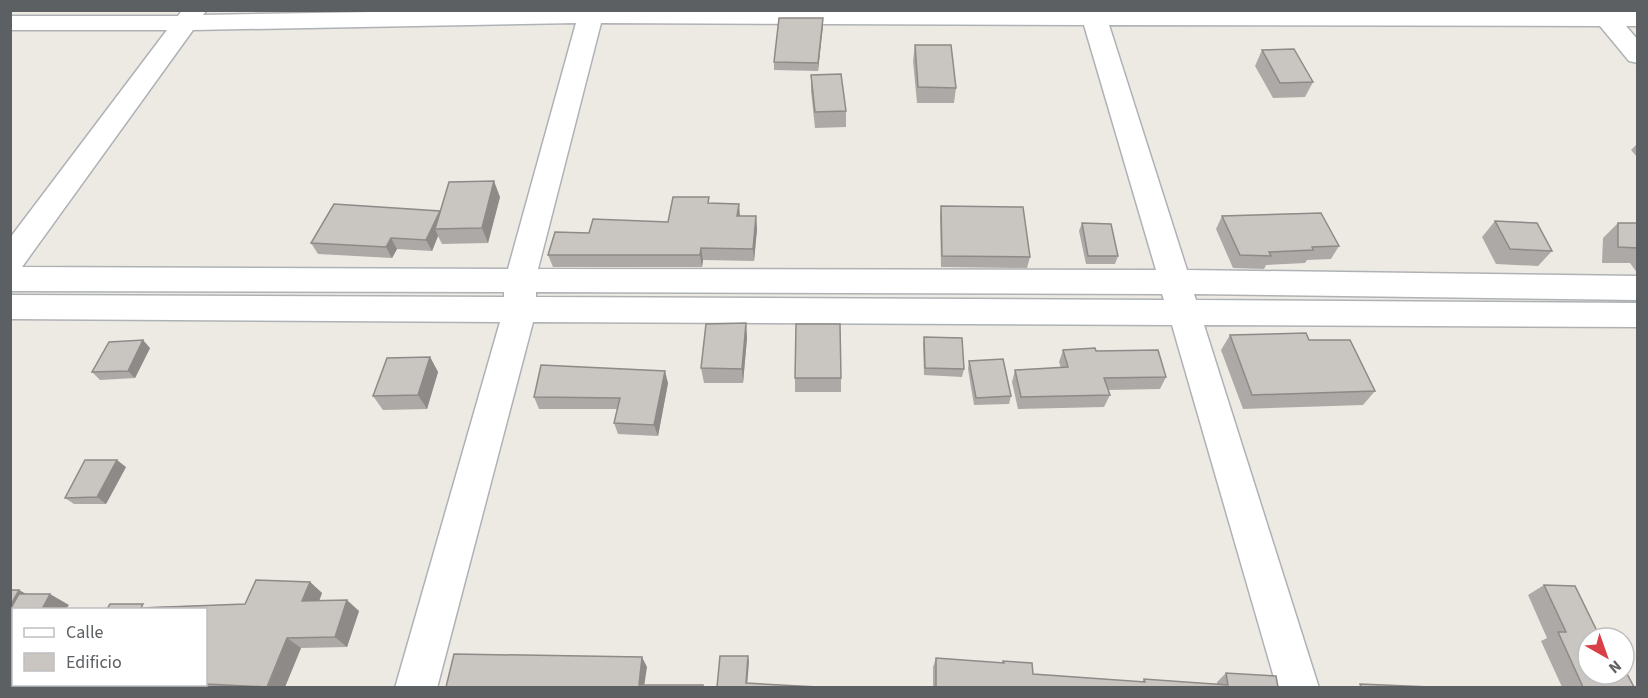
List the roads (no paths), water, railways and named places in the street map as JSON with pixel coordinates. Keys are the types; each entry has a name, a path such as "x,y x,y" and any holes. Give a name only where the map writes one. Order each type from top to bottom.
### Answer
{"street":[{"path":"416,687 520,295 591,13"},
{"path":"10,23 191,17 591,13 1602,15 1638,19"},
{"path":"1093,13 1298,687"},
{"path":"1602,15 1638,56"},
{"path":"10,261 191,17"},
{"path":"10,279 520,295"},
{"path":"10,307 520,295 1179,297 1638,288"},
{"path":"1179,297 1638,315"}]}
